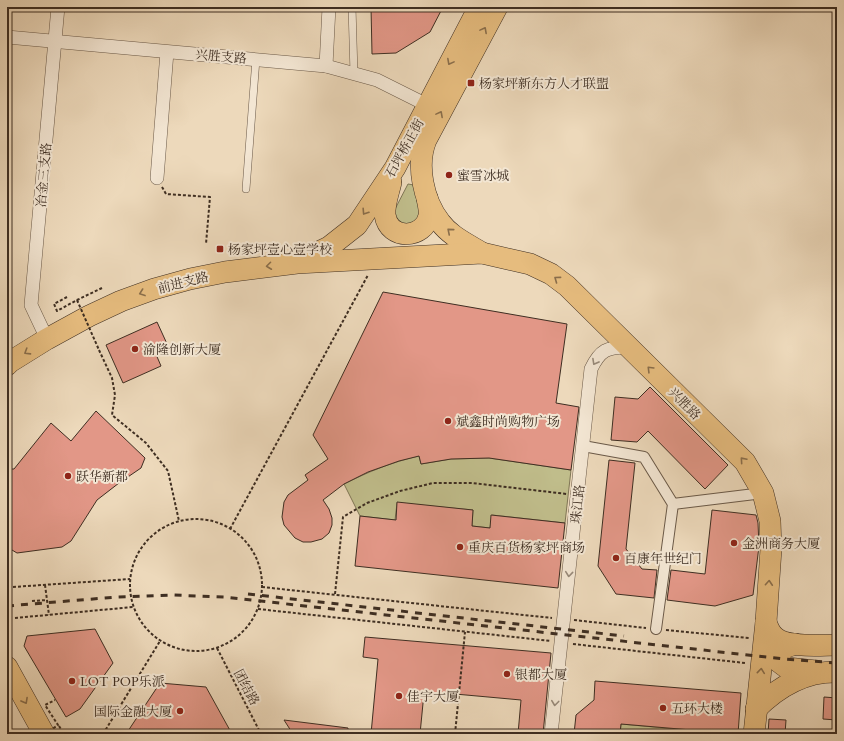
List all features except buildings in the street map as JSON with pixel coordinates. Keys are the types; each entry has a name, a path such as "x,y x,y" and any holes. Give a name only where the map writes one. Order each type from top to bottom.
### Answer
{"main road":[{"name":"石坪桥正街","path":"297,262 329,247 357,225 394,168 479,7"},
{"name":"石坪桥正街","path":"482,253 460,240 440,222 432,209 421,169 422,149 497,7"},
{"path":"394,168 385,207 386,219 393,230 398,233 409,234 421,229 425,225 429,210 427,194"},
{"name":"兴胜路","path":"378,258 482,253 530,264 551,274 567,286 745,462 763,492 770,521 772,549 754,734"},
{"name":"前进支路","path":"7,365 47,339 121,301 154,289 190,279 225,272 297,262 378,258"},
{"path":"765,631 769,630 775,637 783,642 795,644 837,645"},
{"path":"795,644 781,649 779,654 779,662 787,668 831,672"},
{"path":"7,667 45,731"},
{"path":"756,709 769,696 783,686 801,678 831,672"}],"street":[{"name":"冶金三支路","path":"47,339 31,305 58,7"},
{"path":"326,66 329,7"},
{"name":"兴胜支路","path":"7,37 326,66 377,80 427,105"},
{"path":"157,178 167,52"},
{"name":"珠江路","path":"551,734 591,369 596,358 603,351 612,348 628,347"},
{"path":"583,446 644,457 673,504 656,629"},
{"path":"673,504 763,492"}],"lane":[{"path":"352,7 354,74"},
{"path":"246,190 256,59"}],"path":[{"path":"166,194 210,197 206,244"},
{"path":"230,529 356,295 378,258"},
{"path":"68,297 54,304 57,311 102,288"},
{"path":"77,300 112,378 115,395 112,415 146,443 168,471 179,521"},
{"path":"335,594 343,517 367,502 400,491 434,483 472,483 578,495"},
{"path":"196,519 214,522 230,529 243,539 254,553 260,569 262,586 258,609 250,623 240,635 228,644 195,652 177,649 160,641 149,632 140,620 134,607 130,593 130,579 135,559 146,542 161,529 179,521 196,519"},
{"path":"12,588 130,579"},
{"path":"45,585 49,615"},
{"path":"262,586 656,629 765,631"},
{"path":"32,601 47,600"},
{"path":"15,618 134,607"},
{"path":"258,609 761,665"},
{"path":"455,734 465,632"},
{"path":"103,734 160,641"},
{"name":"团结路","path":"216,648 262,734"},
{"path":"55,700 46,706 45,731 64,734"},
{"path":"7,724 13,734"}],"shaded area":[{"path":"408,184 414,185 424,215 402,229 399,227 394,211"},
{"path":"419,456 421,464 451,459 489,458 571,470 565,523 492,515 490,528 472,526 473,510 397,503 395,520 360,516 344,484 380,468"},
{"path":"621,724 731,734 620,734"}],"railway":[{"path":"248,594 624,636"},
{"path":"7,606 117,597 172,595 224,597 784,659 837,663"}],"place":[{"name":"杨家坪新东方人才联盟","path":"471,83"},
{"name":"蜜雪冰城","path":"449,175"},
{"name":"杨家坪壹心壹学校","path":"220,249"},
{"name":"渝隆创新大厦","path":"135,349"},
{"name":"斌鑫时尚购物广场","path":"448,421"},
{"name":"跃华新都","path":"68,476"},
{"name":"金洲商务大厦","path":"734,543"},
{"name":"重庆百货杨家坪商场","path":"460,547"},
{"name":"百康年世纪门","path":"616,558"},
{"name":"银都大厦","path":"507,674"},
{"name":"LOT POP乐派","path":"72,681"},
{"name":"佳宇大厦","path":"399,696"},
{"name":"五环大楼","path":"663,708"},
{"name":"国际金融大厦","path":"180,711"}]}
